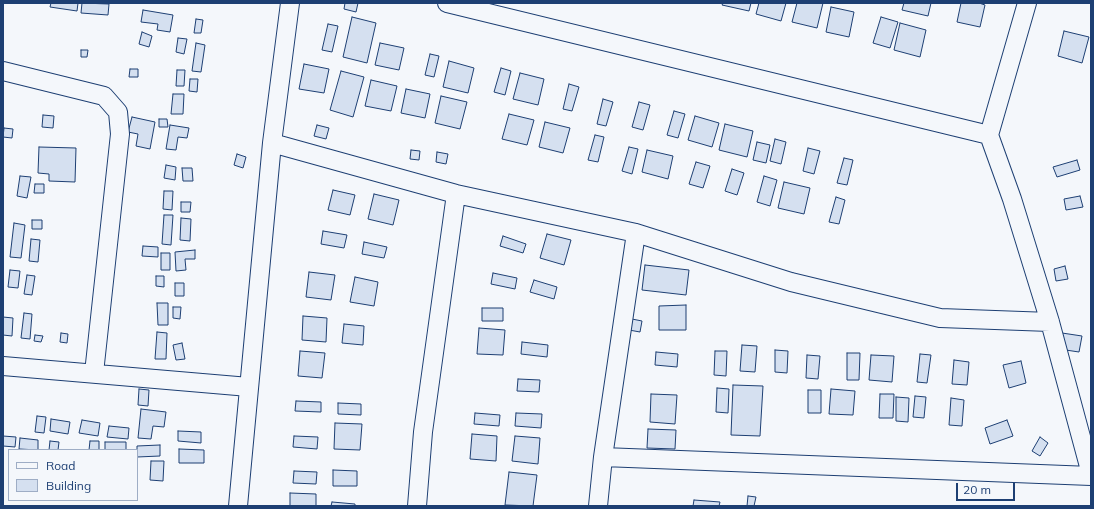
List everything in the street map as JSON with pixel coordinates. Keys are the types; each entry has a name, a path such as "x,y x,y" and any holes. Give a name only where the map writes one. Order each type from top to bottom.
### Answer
{"street":[{"path":"238,506 272,143 290,3"},
{"path":"447,3 989,135"},
{"path":"603,457 1091,475 1050,322 1012,198 989,135 1026,3"},
{"path":"3,71 104,96 118,112 120,134 94,373"},
{"path":"272,143 456,194 636,233 791,282 940,318 1050,322"},
{"path":"417,506 423,432 456,194"},
{"path":"598,506 603,457 636,233"},
{"path":"3,366 249,387"}],"building":[{"path":"51,3 78,3 77,11 50,7"},
{"path":"82,3 109,4 108,15 81,13"},
{"path":"345,3 358,3 356,12 344,9"},
{"path":"723,3 751,3 749,11 722,5"},
{"path":"759,3 786,3 781,21 756,14"},
{"path":"797,3 823,3 817,28 792,22"},
{"path":"904,3 931,3 928,16 902,10"},
{"path":"961,3 979,3 985,5 980,27 957,22"},
{"path":"831,7 854,12 849,37 826,32"},
{"path":"143,10 173,15 170,32 157,30 158,24 141,22"},
{"path":"352,17 376,23 367,63 343,57"},
{"path":"881,17 898,22 890,48 873,43"},
{"path":"196,19 203,20 201,33 194,33"},
{"path":"900,23 926,30 920,57 894,50"},
{"path":"328,24 338,26 332,52 322,50"},
{"path":"1064,31 1089,37 1082,63 1058,56"},
{"path":"142,32 152,36 149,47 139,44"},
{"path":"178,38 187,39 184,54 176,52"},
{"path":"196,43 205,45 201,72 192,71"},
{"path":"380,43 404,48 399,70 375,65"},
{"path":"81,50 88,50 87,57 81,57"},
{"path":"430,54 439,56 434,77 425,75"},
{"path":"449,61 474,68 468,93 443,87"},
{"path":"304,64 329,69 324,93 299,89"},
{"path":"501,68 511,71 505,95 494,92"},
{"path":"130,69 138,69 138,77 129,77"},
{"path":"177,70 185,70 184,86 176,86"},
{"path":"341,71 364,77 353,117 330,110"},
{"path":"520,73 544,79 538,105 513,99"},
{"path":"190,79 198,79 197,92 189,91"},
{"path":"371,80 397,86 391,111 365,106"},
{"path":"569,84 579,87 572,111 563,109"},
{"path":"406,89 430,94 425,118 401,113"},
{"path":"173,94 184,94 183,114 171,114"},
{"path":"441,96 467,102 460,129 435,123"},
{"path":"603,99 613,102 606,126 597,124"},
{"path":"639,102 650,105 643,130 632,127"},
{"path":"674,111 685,114 678,138 667,135"},
{"path":"509,114 534,120 527,145 502,139"},
{"path":"43,115 54,116 53,128 42,127"},
{"path":"695,116 719,123 712,147 688,140"},
{"path":"132,117 155,122 150,149 136,146 138,134 128,132"},
{"path":"159,119 167,119 168,127 159,127"},
{"path":"545,122 570,128 563,153 539,147"},
{"path":"725,124 753,131 747,157 719,150"},
{"path":"170,125 189,128 187,138 178,137 176,150 166,149"},
{"path":"317,125 329,128 326,139 314,136"},
{"path":"4,128 13,129 12,138 3,137"},
{"path":"595,135 604,137 598,162 588,160"},
{"path":"775,139 786,142 781,164 770,161"},
{"path":"757,142 770,145 766,163 753,160"},
{"path":"39,147 76,148 75,182 49,181 49,174 38,173"},
{"path":"629,147 638,149 632,174 622,171"},
{"path":"808,148 820,151 814,174 803,171"},
{"path":"411,150 420,151 419,160 410,159"},
{"path":"647,150 673,156 668,179 642,172"},
{"path":"437,152 448,154 446,164 436,162"},
{"path":"237,154 246,157 243,168 234,165"},
{"path":"844,158 853,160 847,185 837,183"},
{"path":"1077,160 1080,170 1057,177 1053,167"},
{"path":"696,162 710,166 703,188 689,184"},
{"path":"166,165 176,167 175,180 164,178"},
{"path":"182,168 192,168 193,181 183,181"},
{"path":"732,169 744,173 737,195 725,191"},
{"path":"20,176 31,177 27,198 17,196"},
{"path":"764,176 777,180 770,206 757,202"},
{"path":"784,182 810,188 804,214 778,208"},
{"path":"35,184 44,184 44,193 34,193"},
{"path":"333,190 355,195 350,215 328,210"},
{"path":"164,191 173,191 172,210 163,209"},
{"path":"374,194 399,200 393,225 368,219"},
{"path":"1080,196 1083,207 1066,210 1064,199"},
{"path":"836,197 845,200 839,224 829,222"},
{"path":"181,202 191,202 190,212 181,212"},
{"path":"164,215 173,215 171,245 162,244"},
{"path":"181,218 191,219 190,241 180,240"},
{"path":"32,220 42,220 42,229 32,229"},
{"path":"14,223 25,225 21,258 10,257"},
{"path":"323,231 347,235 344,248 321,244"},
{"path":"547,234 571,240 564,265 540,258"},
{"path":"503,236 526,244 523,253 500,246"},
{"path":"31,239 40,240 38,262 29,261"},
{"path":"364,242 387,247 384,258 362,254"},
{"path":"143,246 158,247 158,257 142,256"},
{"path":"195,250 195,259 185,259 186,270 176,271 175,252"},
{"path":"161,253 170,253 170,270 161,270"},
{"path":"645,265 689,270 686,295 642,290"},
{"path":"1065,266 1068,279 1056,281 1054,269"},
{"path":"10,270 20,271 18,288 8,287"},
{"path":"309,272 335,275 331,300 306,297"},
{"path":"493,273 517,278 515,289 491,284"},
{"path":"27,275 35,276 32,295 24,294"},
{"path":"156,276 164,276 164,287 156,286"},
{"path":"355,277 378,282 374,306 350,302"},
{"path":"534,280 557,287 554,299 530,292"},
{"path":"175,283 184,283 184,296 175,296"},
{"path":"157,303 168,303 168,325 158,325"},
{"path":"686,305 686,330 659,330 659,306"},
{"path":"173,307 181,307 180,319 173,318"},
{"path":"482,308 503,308 503,321 482,321"},
{"path":"24,313 32,314 30,339 21,338"},
{"path":"303,316 327,318 326,342 302,340"},
{"path":"3,317 13,318 12,336 3,335"},
{"path":"632,319 642,321 640,332 629,330"},
{"path":"344,324 364,326 363,345 342,343"},
{"path":"479,328 505,330 503,355 477,354"},
{"path":"157,332 167,333 166,359 155,359"},
{"path":"61,333 68,334 67,343 60,342"},
{"path":"1062,333 1082,336 1079,352 1059,349"},
{"path":"35,335 43,336 41,342 34,341"},
{"path":"522,342 548,345 547,357 521,354"},
{"path":"182,343 185,359 176,360 173,345"},
{"path":"742,345 757,346 755,372 740,371"},
{"path":"775,350 788,351 787,373 775,372"},
{"path":"300,351 325,353 322,378 298,376"},
{"path":"715,351 727,351 726,376 714,375"},
{"path":"656,352 678,354 677,367 655,365"},
{"path":"847,353 860,353 859,380 847,380"},
{"path":"920,354 931,355 927,383 917,382"},
{"path":"807,355 820,356 818,379 806,378"},
{"path":"871,355 894,356 892,382 869,380"},
{"path":"954,360 969,362 967,385 952,384"},
{"path":"1021,361 1026,383 1009,388 1003,365"},
{"path":"518,379 540,380 539,392 517,391"},
{"path":"733,385 763,386 760,436 731,435"},
{"path":"717,388 729,389 728,413 716,412"},
{"path":"139,389 149,390 148,406 138,405"},
{"path":"831,389 855,391 853,415 829,414"},
{"path":"808,390 821,390 821,413 808,413"},
{"path":"651,394 677,395 675,424 650,422"},
{"path":"880,394 894,394 893,418 879,418"},
{"path":"915,396 926,397 924,418 913,417"},
{"path":"896,397 909,398 908,422 896,421"},
{"path":"951,398 964,400 962,426 949,425"},
{"path":"296,401 321,402 321,412 295,411"},
{"path":"338,403 361,404 361,415 338,414"},
{"path":"141,409 166,412 164,427 153,426 151,439 138,438"},
{"path":"475,413 500,415 499,426 474,424"},
{"path":"516,413 542,414 541,428 515,426"},
{"path":"37,416 46,417 44,433 35,432"},
{"path":"51,419 70,422 68,434 50,431"},
{"path":"82,420 100,423 98,436 79,433"},
{"path":"1007,420 1013,436 990,444 985,428"},
{"path":"335,423 362,424 360,450 334,449"},
{"path":"109,426 129,428 128,439 107,437"},
{"path":"648,429 676,430 675,449 647,448"},
{"path":"178,431 201,432 201,443 178,441"},
{"path":"472,434 497,436 496,461 470,459"},
{"path":"3,436 16,437 15,447 3,446"},
{"path":"294,436 318,437 317,449 293,447"},
{"path":"515,436 540,438 538,464 512,461"},
{"path":"1040,437 1048,443 1040,456 1032,451"},
{"path":"20,438 38,440 38,449 19,449"},
{"path":"50,441 59,442 58,449 49,449"},
{"path":"90,441 99,441 99,449 89,449"},
{"path":"105,442 126,442 126,449 105,449"},
{"path":"160,445 160,456 138,457 137,446"},
{"path":"179,449 204,450 204,463 179,463"},
{"path":"151,461 164,461 163,481 150,480"},
{"path":"333,470 357,471 357,486 333,486"},
{"path":"294,471 317,472 316,484 293,483"},
{"path":"509,472 537,475 533,506 505,505"},
{"path":"290,493 316,494 316,506 290,506"},
{"path":"748,496 756,497 754,506 747,506"},
{"path":"694,500 720,502 719,506 693,506"},
{"path":"332,502 355,504 355,506 331,506"}]}
